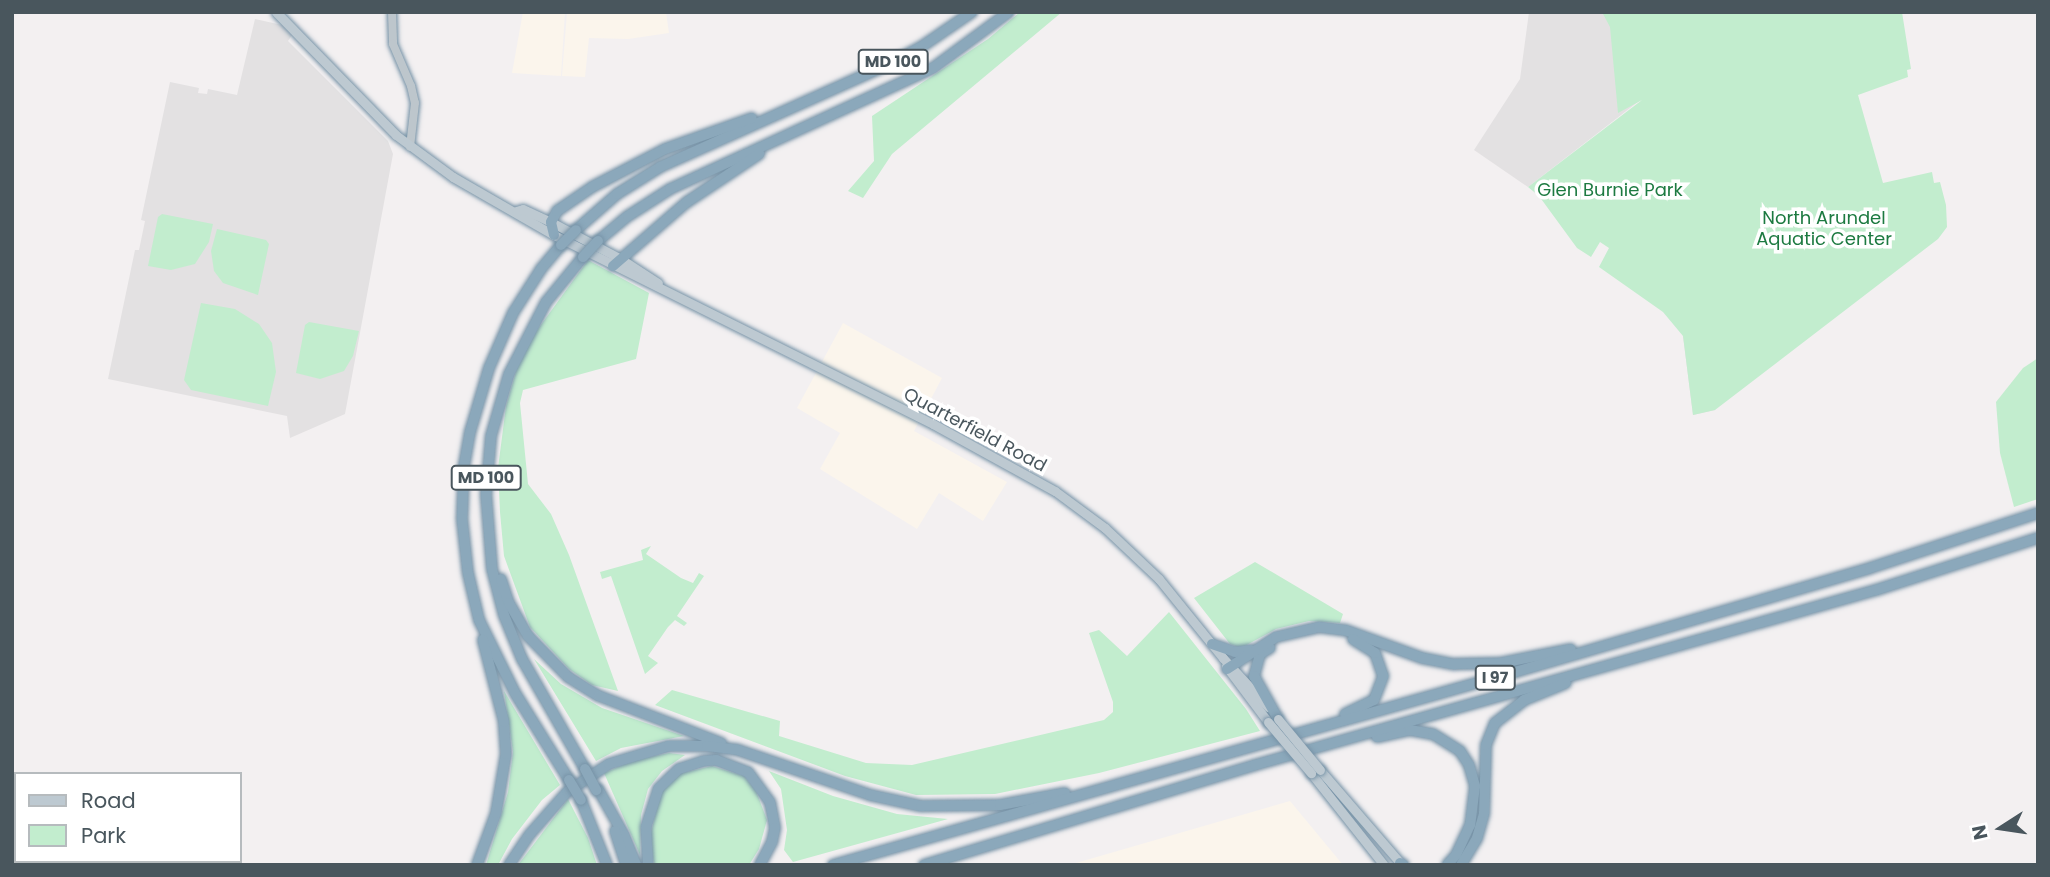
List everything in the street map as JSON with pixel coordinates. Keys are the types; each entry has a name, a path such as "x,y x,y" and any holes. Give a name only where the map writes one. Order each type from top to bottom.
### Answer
{"highway":[{"name":"MD 100","path":"607,865 581,800 515,693 479,620 468,573 462,519 464,465 470,432 499,341 527,290 561,245 617,194 660,167 910,53 972,12"},
{"name":"MD 100","path":"597,789 522,659 497,592 486,519 491,436 509,374 523,342 546,302 583,257 628,216 670,189 933,68 1009,12"},
{"path":"554,235 551,222 557,211 642,159 689,139 807,100"},
{"path":"617,262 673,213 716,181 768,149 852,107"},
{"path":"491,436 491,518 498,567 509,603 539,650 568,677 599,696 766,760"},
{"name":"I 97","path":"833,865 1250,749 1897,559 2038,513"},
{"name":"I 97","path":"924,865 1255,765 1876,590 2038,538"},
{"path":"1232,670 1289,632 1332,628 1437,662 1485,665 1544,655 1740,605"},
{"path":"477,865 496,813 506,754 504,722 479,620"},
{"path":"1212,644 1240,653 1258,651 1292,638 1319,634 1344,636 1362,643 1375,653 1383,676 1378,694 1366,706 1250,749"},
{"path":"1445,865 1459,860 1472,849 1481,826 1486,800 1486,746 1503,714 1539,693 1680,645"},
{"path":"1258,651 1255,681 1273,720"},
{"path":"1255,765 1403,731 1433,734 1460,751 1472,773 1474,809 1459,860"},
{"path":"509,865 543,817 567,792 609,764 630,755 669,746 707,746 738,750 870,796 921,806 999,806 1065,793 1088,794"},
{"path":"648,865 646,827 658,789 679,769 703,761 716,760 748,772 770,802 775,828 772,842 760,865"},
{"path":"597,789 626,865"},
{"path":"597,789 624,835 636,865"},
{"path":"948,865 1126,804"}],"main road":[{"name":"Quarterfield Road","path":"276,12 410,148 466,185 516,211 520,217 617,262"},
{"name":"Quarterfield Road","path":"286,12 300,36"},
{"name":"Quarterfield Road","path":"516,211 523,209 551,222 668,290 933,424 1055,491 1105,527 1160,579 1316,772 1402,864"},
{"name":"Quarterfield Road","path":"1316,772 1353,830 1384,865"},
{"path":"1353,830 1367,855 1377,865"}],"street":[{"path":"392,12 393,44 415,103 410,148"}],"shaded area":[{"path":"523,12 565,12 561,76 512,73"},
{"path":"567,12 666,12 669,33 628,39 589,38 585,77 562,76"},
{"path":"1529,12 1720,12 1715,410 1693,415 1652,91 1528,187 1474,150 1520,79"},
{"path":"255,19 282,25 292,35 288,41 388,141 393,154 345,414 290,438 287,416 108,379 135,250 139,250 145,221 141,220 170,82 199,88 198,93 207,94 208,89 237,95"},
{"path":"843,323 942,378 914,431 1007,482 983,521 939,493 917,529 820,469 840,433 797,408"},
{"path":"1290,801 1343,865 1069,865"}],"green space":[{"path":"1020,12 1062,12 892,154 863,198 848,191 874,161 872,116 988,39"},
{"path":"1602,12 1902,12 1911,69 1907,70 1908,77 1858,95 1883,183 1932,172 1934,183 1940,182 1946,205 1947,227 1938,239 1715,410 1693,415 1683,336 1663,312 1599,267 1609,248 1600,242 1591,257 1577,248 1539,196 1528,187 1642,100 1618,113 1610,27"},
{"path":"162,214 213,224 209,242 195,264 171,270 148,266 158,217"},
{"path":"217,229 266,240 269,244 258,295 223,283 214,271 211,251"},
{"path":"588,260 649,293 636,359 523,390 520,403 528,484 551,514 569,555 618,691 592,685 569,669 530,627 504,556 500,512 498,468 506,406 517,368 535,333"},
{"path":"201,303 235,309 259,324 272,343 276,372 268,406 191,390 184,380"},
{"path":"309,322 359,331 353,356 344,371 320,379 296,373 305,325"},
{"path":"2038,358 2038,499 2014,507 2000,453 1996,402 2023,368"},
{"path":"651,546 646,554 681,578 693,583 699,573 704,576 677,616 687,623 684,626 675,620 668,627 648,656 658,663 645,674 611,576 602,579 600,572 643,560 641,550"},
{"path":"1255,562 1343,614 1340,623 1309,621 1276,629 1241,648 1230,644 1194,598"},
{"path":"1169,612 1246,709 1260,731 1099,773 995,794 916,795 845,776 655,705 672,690 780,721 779,736 866,763 912,765 1104,720 1113,712 1113,702 1089,633 1099,630 1127,656"},
{"path":"534,659 561,684 602,708 684,736 621,748 596,761"},
{"path":"504,691 560,785 542,800 512,839 498,865 486,865 508,792 513,752"},
{"path":"669,753 685,755 662,771 648,789 641,815 640,855 604,773 634,760"},
{"path":"712,766 744,776 756,791 767,820 759,849 749,865 654,865 650,837 660,795 670,781 682,773"},
{"path":"769,771 833,796 897,814 948,819 793,862 784,850 787,830 781,789"},
{"path":"568,799 588,838 597,865 518,865"}],"park label":[{"name":"Glen Burnie Park","path":"1610,190"},
{"name":"North Arundel Aquatic Center","path":"1824,229"}]}
